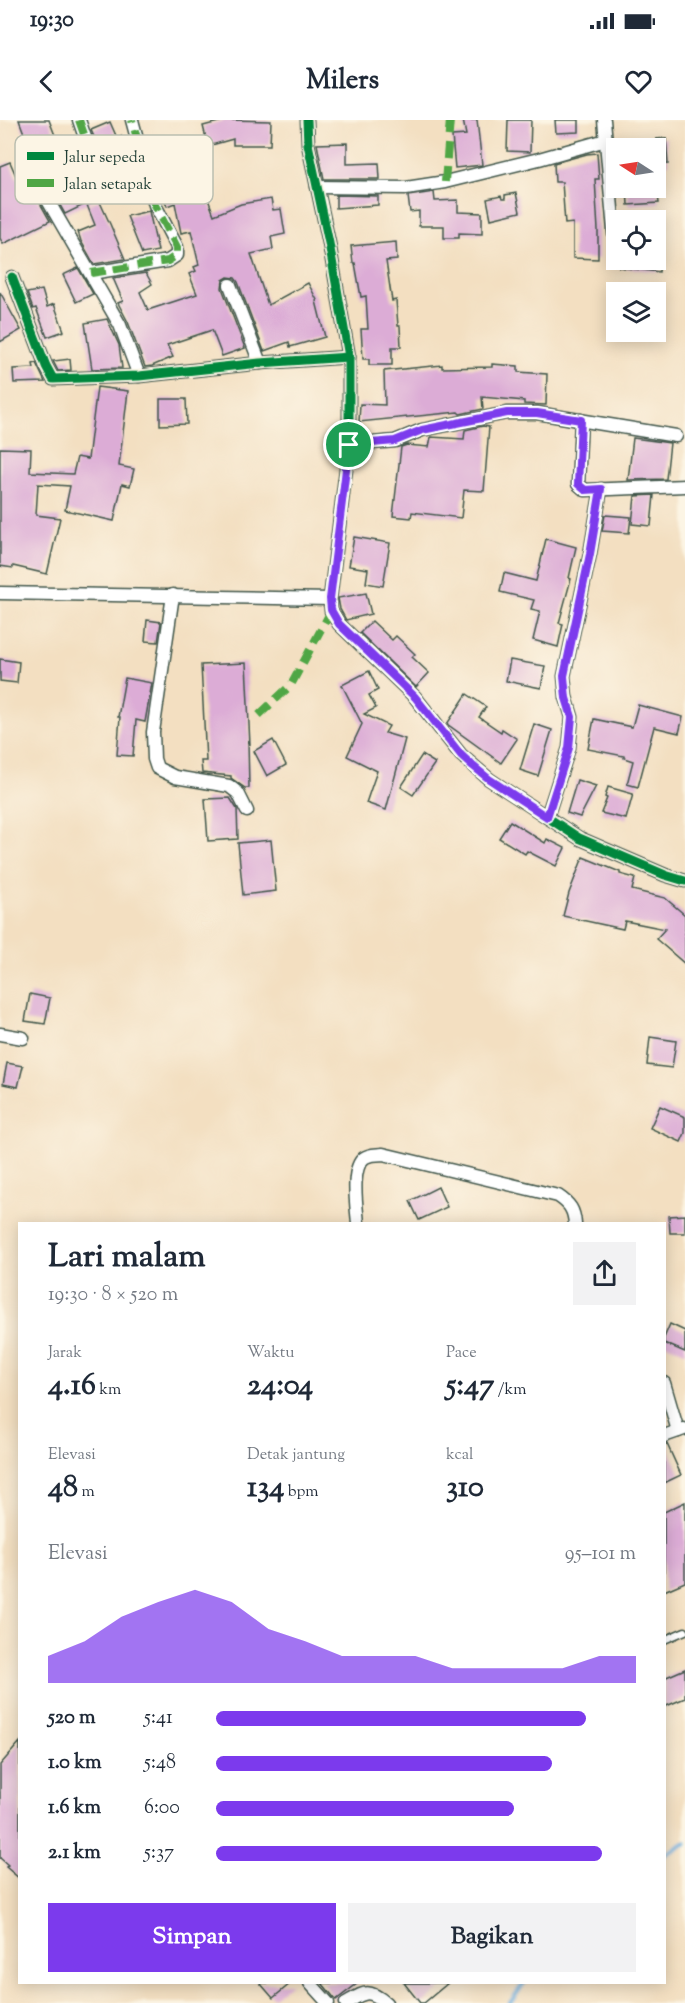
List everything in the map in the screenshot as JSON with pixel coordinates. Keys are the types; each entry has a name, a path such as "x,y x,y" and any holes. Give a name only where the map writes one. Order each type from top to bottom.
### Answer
{"street":[{"path":"79,120 84,135"},
{"path":"132,120 136,135"},
{"path":"307,120 308,144 350,357 349,445 330,599 331,610 339,624 415,697 461,755 489,779 579,838 665,875 685,881"},
{"path":"317,187 406,188 445,182 606,140 604,120"},
{"path":"50,204 120,326 139,376"},
{"path":"91,273 168,261 177,255 177,247 155,204"},
{"path":"12,277 53,379 139,376 260,363 350,357"},
{"path":"230,285 260,363"},
{"path":"349,445 395,441 422,430 507,413 537,413 676,436"},
{"path":"581,420 578,484 585,490 685,486"},
{"path":"547,817 569,748 572,717 566,698 564,676 590,554 601,489"},
{"path":"0,593 330,599"},
{"path":"173,595 153,732 154,759 157,768 175,777 229,786 238,793 248,811"},
{"path":"0,1034 23,1038"},
{"path":"358,1222 357,1167 370,1155 383,1154 558,1196 573,1210 575,1222"},
{"path":"666,1388 682,1430 666,1435"},
{"path":"311,1984 328,2003"},
{"path":"346,2003 369,1992 386,2003"}],"lane":[{"path":"666,1639 685,1631"}],"building":[{"path":"19,120 49,120 55,135 25,135"},
{"path":"226,120 271,121 270,145 233,145 233,139 213,145 213,135 205,135 203,126"},
{"path":"463,120 477,120 482,165 455,168 452,136 466,135"},
{"path":"508,120 531,120 530,152 507,151"},
{"path":"555,120 579,120 579,132 556,133"},
{"path":"110,122 116,135 93,135 91,130"},
{"path":"666,138 668,164 666,164"},
{"path":"347,143 347,164 379,163 380,179 324,179 317,144"},
{"path":"597,153 599,179 595,179 598,259 573,258 573,223 565,224 562,182 555,182 554,163"},
{"path":"10,162 15,173 15,204 40,204 50,221 3,244 0,238 0,166"},
{"path":"434,192 435,201 458,200 458,212 482,213 482,234 459,233 459,238 444,238 444,226 419,226 419,211 410,212 408,196"},
{"path":"516,193 520,212 491,219 487,199 501,196 505,199 505,195"},
{"path":"336,195 378,196 378,205 336,208"},
{"path":"628,198 658,198 659,203 628,205"},
{"path":"271,199 273,210 281,209 285,234 271,237 273,249 251,254 268,305 308,283 317,300 325,337 290,347 289,342 264,351 238,282 235,278 228,277 223,280 222,288 245,348 222,356 212,330 167,345 173,357 145,367 128,322 118,303 123,301 113,278 146,273 152,284 140,292 148,310 197,294 189,274 196,271 194,267 199,265 191,231 181,233 175,204 210,204 214,215 241,204"},
{"path":"59,204 86,204 65,214"},
{"path":"101,204 125,259 94,264 78,232 95,225 87,205"},
{"path":"149,211 158,251 142,254 127,216"},
{"path":"396,242 397,260 386,261 392,301 396,300 401,347 392,347 392,365 369,365 369,359 363,359 361,329 368,329 366,296 361,297 351,246"},
{"path":"78,268 93,294 76,302 63,275"},
{"path":"42,290 47,307 54,304 64,331 47,337 36,308 33,309 27,293"},
{"path":"0,292 21,330 0,342"},
{"path":"107,319 119,345 122,368 92,369 85,323"},
{"path":"70,359 71,370 58,371 53,361"},
{"path":"36,363 45,382 14,383 13,369 34,368 33,364"},
{"path":"492,364 518,366 518,372 547,374 546,405 482,397 483,409 460,414 458,412 359,422 360,404 385,405 384,371 442,365 442,368 492,367"},
{"path":"97,387 128,391 119,466 134,469 130,486 122,484 114,521 65,510 70,486 38,484 36,515 60,518 47,574 13,566 13,568 0,566 0,448 31,449 30,472 73,474 77,457 88,459"},
{"path":"160,399 186,399 187,424 160,425"},
{"path":"489,427 484,491 464,490 461,518 412,512 411,518 393,516 401,447 407,445 429,447 431,437 464,439 465,430"},
{"path":"633,438 670,443 666,479 628,480"},
{"path":"654,495 651,526 632,524 635,496"},
{"path":"605,515 631,517 629,533 602,531"},
{"path":"354,537 390,543 383,586 366,583 368,569 349,566"},
{"path":"546,539 576,547 569,578 571,579 559,623 563,624 558,647 533,640 540,611 531,609 534,600 500,592 504,573 536,581"},
{"path":"366,593 371,614 346,620 340,609 338,598"},
{"path":"147,620 161,622 158,642 145,641"},
{"path":"372,621 392,640 396,636 415,654 412,657 429,673 416,687 360,633"},
{"path":"0,659 19,662 17,683 0,681"},
{"path":"510,660 545,666 541,688 506,681"},
{"path":"246,663 250,745 248,740 249,788 245,788 231,776 202,773 201,761 206,761 201,665"},
{"path":"369,671 378,690 369,695 376,708 364,714 389,726 385,733 405,739 386,810 366,803 377,771 347,756 362,724 342,685"},
{"path":"125,678 152,683 145,722 136,720 133,756 117,755 120,717 118,717"},
{"path":"467,694 486,707 479,717 501,732 502,729 517,739 501,763 447,724"},
{"path":"638,705 683,717 679,733 654,727 638,787 627,784 633,761 624,756 588,749 594,719 632,727"},
{"path":"534,724 552,730 538,776 520,770"},
{"path":"273,740 286,765 267,776 254,751"},
{"path":"422,755 435,763 413,795 401,787"},
{"path":"577,780 596,786 580,817 567,813"},
{"path":"608,787 633,794 626,819 601,813 607,798 605,797"},
{"path":"230,798 237,809 238,839 208,841 205,799"},
{"path":"510,821 545,843 547,839 565,848 556,866 527,851 525,854 499,838"},
{"path":"271,840 276,891 243,895 238,843"},
{"path":"583,857 620,872 620,874 635,878 632,890 665,898 685,915 685,964 656,939 665,929 625,921 623,929 563,916"},
{"path":"30,994 50,998 45,1024 25,1021"},
{"path":"650,1037 676,1041 672,1068 647,1065"},
{"path":"7,1063 23,1066 18,1087 3,1084"},
{"path":"660,1106 685,1117 685,1133 681,1142 650,1128"},
{"path":"438,1187 447,1207 419,1220 410,1201"},
{"path":"685,1215 685,1233 670,1233 669,1216"},
{"path":"670,1324 685,1331 685,1352 666,1344 666,1333"},
{"path":"666,1444 667,1444 681,1475 666,1482"},
{"path":"685,1502 685,1582 666,1590 666,1511"},
{"path":"685,1669 685,1698 666,1706 666,1677"},
{"path":"18,1744 18,1877 0,1858 0,1765"},
{"path":"261,1984 290,1984 273,1998"},
{"path":"323,1984 357,1984 336,2000"},
{"path":"405,1984 447,1984 424,2003 420,2003"}],"waterway":[{"path":"666,1854 685,1843"},
{"path":"510,2003 523,1984"}],"marked path":[{"path":"79,120 84,135"},
{"path":"132,120 136,135"},
{"path":"445,182 450,120"},
{"path":"91,273 168,261 177,255 177,247 155,204"},
{"path":"259,715 291,685 331,611"}],"cycle path":[{"path":"307,120 308,144 329,243 349,357 349,445 330,599 331,611 339,624 415,697 461,755 489,779 579,838 665,875 685,881"},
{"path":"12,277 53,379 139,376 260,363 349,357"},
{"path":"547,817 569,748 572,717 566,697 564,676 590,554 601,489"}],"route":[{"path":"507,413 537,413 581,420 578,484 585,490 601,489 590,554 564,676 566,698 572,717 569,748 547,817 489,779 461,755 415,697 355,641 339,624 331,610 330,599 349,445 395,441 422,430 507,413"}]}
